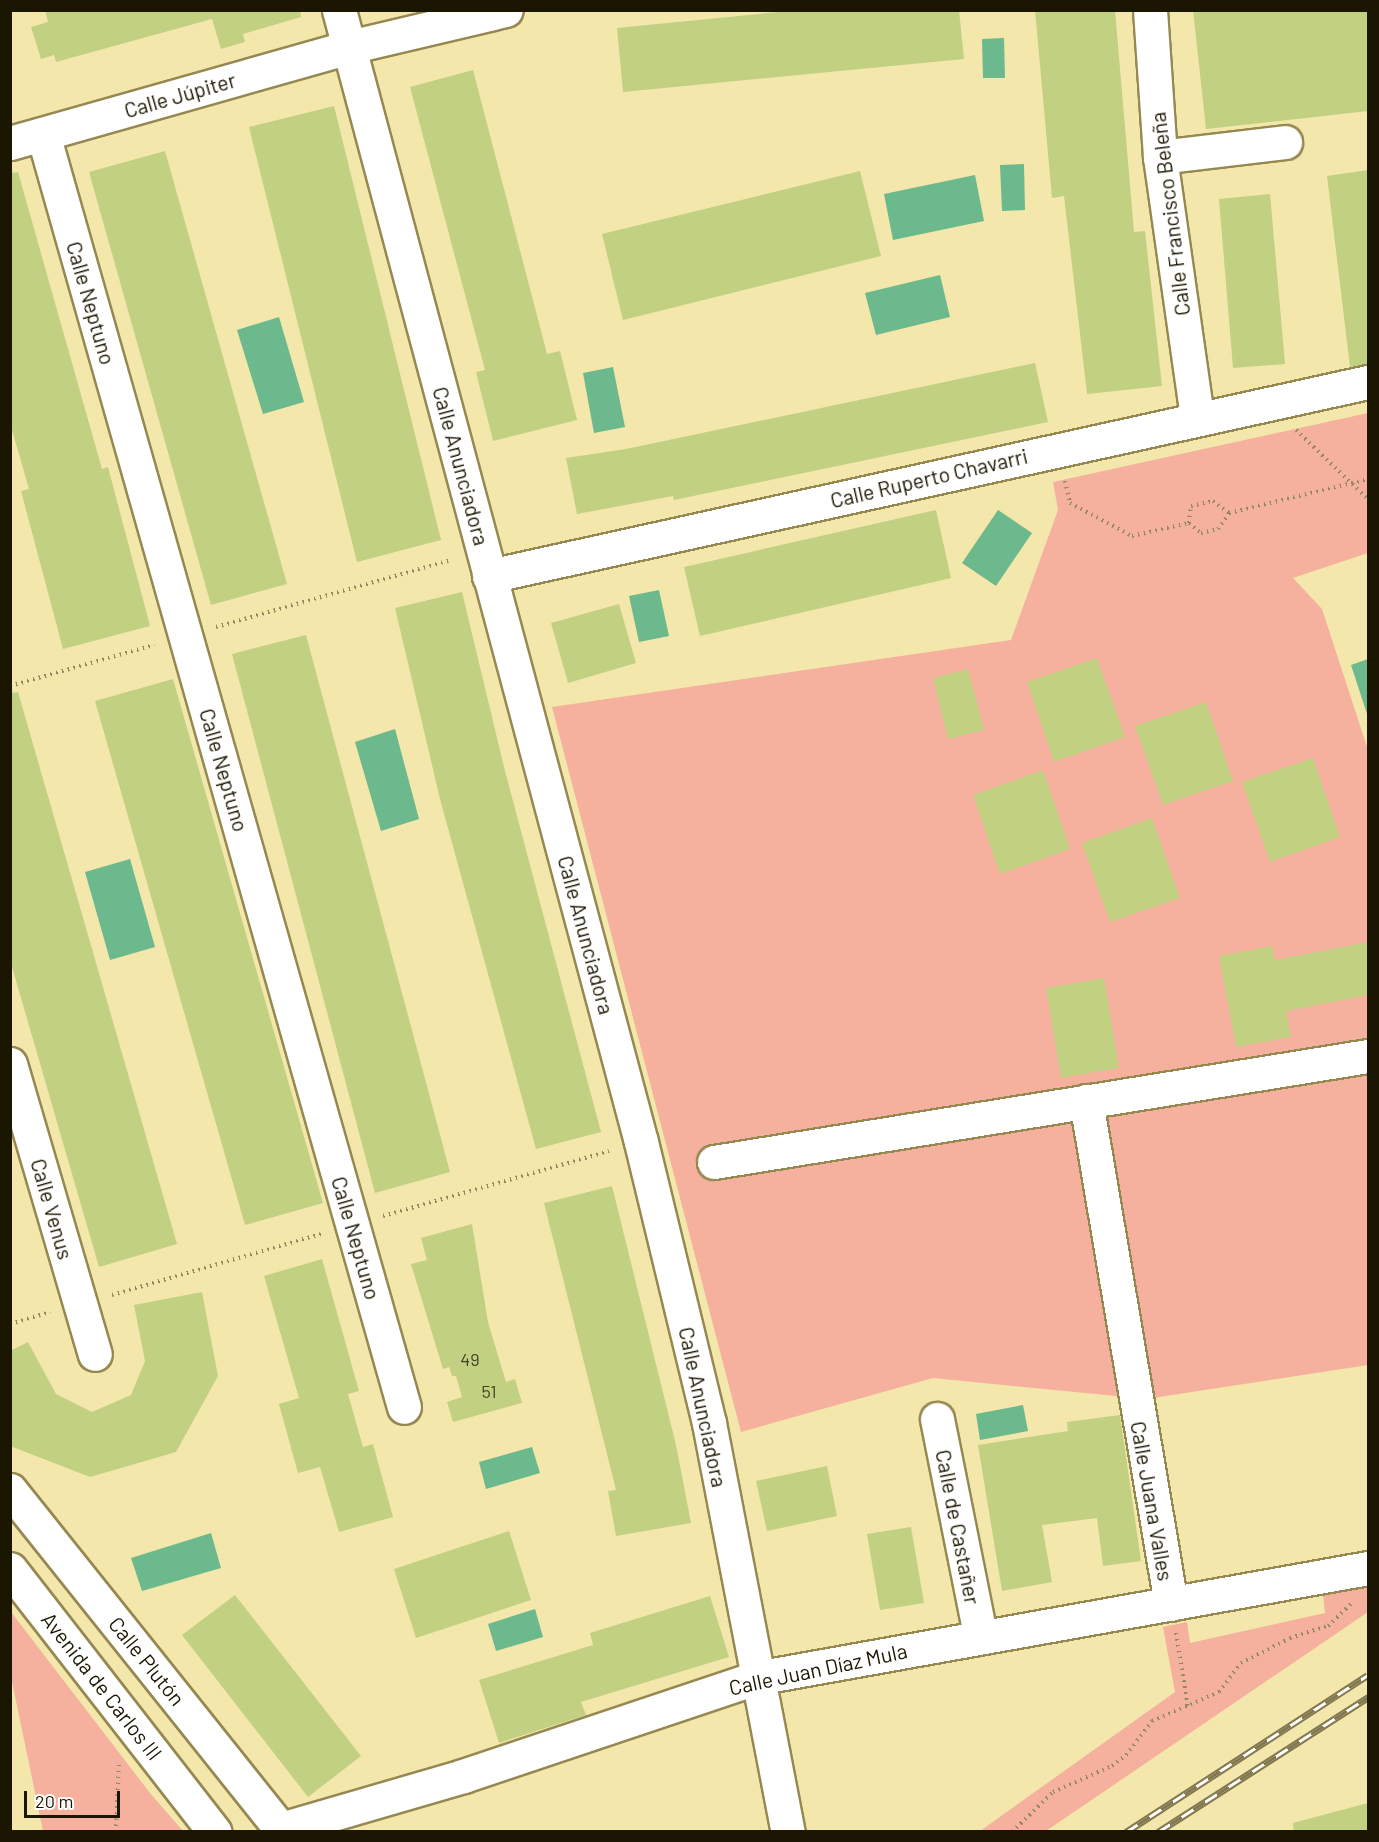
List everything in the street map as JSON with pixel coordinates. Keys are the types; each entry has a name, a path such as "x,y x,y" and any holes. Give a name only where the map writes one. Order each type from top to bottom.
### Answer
{"street":[{"name":"Calle Anunciadora","path":"339,10 641,1142 709,1424 756,1678 788,1832"},
{"name":"Calle Júpiter","path":"10,143 349,47 506,10"},
{"name":"Calle Francisco Beleña","path":"1150,10 1160,157 1197,417"},
{"name":"Calle Neptuno","path":"43,134 404,1407"},
{"path":"1160,157 1285,142"},
{"name":"Calle Ruperto Chavarri","path":"487,564 1058,449 1197,417 1368,382"},
{"path":"714,1162 1368,1056"},
{"name":"Calle Venus","path":"10,1064 94,1354"},
{"name":"Calle Juana Valles","path":"1086,1101 1133,1398 1171,1604"},
{"name":"Calle de Castañer","path":"937,1419 980,1635"},
{"name":"Calle Plutón","path":"10,1490 282,1830"},
{"name":"Avenida de Carlos III","path":"10,1569 215,1832"},
{"name":"Calle Juan Díaz Mula","path":"282,1830 463,1776 756,1678 980,1635 1367,1569"}],"path":[{"path":"1267,403 1368,499"},
{"path":"1058,449 1070,503 1132,536 1189,523"},
{"path":"1189,523 1201,533 1218,529 1229,513 1368,479"},
{"path":"1189,523 1191,506 1213,501 1229,513"},
{"path":"10,686 185,636 487,564"},
{"path":"1012,1832 1053,1792 1112,1767 1152,1721 1219,1692 1241,1663 1290,1638 1328,1626 1350,1607 1367,1569"},
{"path":"1171,1604 1188,1707"},
{"path":"116,1832 123,1713"}],"shaded area":[{"path":"1004,38 1005,78 983,78 982,39"},
{"path":"1024,164 1025,210 1002,211 1000,165"},
{"path":"975,175 984,221 893,240 884,194"},
{"path":"940,275 950,317 876,335 865,293"},
{"path":"279,317 304,402 263,414 237,330"},
{"path":"613,367 625,427 594,433 583,373"},
{"path":"1368,413 1368,553 1293,578 1322,609 1368,750 1368,1365 1146,1399 933,1378 741,1432 552,707 1011,640 1058,510 1053,482"},
{"path":"998,510 1032,533 996,586 962,563"},
{"path":"659,590 669,636 639,642 629,596"},
{"path":"1368,659 1368,717 1351,665"},
{"path":"395,729 419,819 381,831 355,742"},
{"path":"130,859 155,947 110,960 85,872"},
{"path":"1023,1405 1028,1431 980,1440 976,1414"},
{"path":"532,1447 540,1473 486,1489 479,1462"},
{"path":"211,1533 221,1568 142,1591 131,1558"},
{"path":"1368,1585 1368,1612 1046,1831 980,1831 1175,1692 1163,1627 1187,1622 1190,1643 1325,1613 1323,1594"},
{"path":"535,1609 543,1637 496,1651 488,1624"},
{"path":"11,1612 150,1793 183,1831 43,1831 11,1677"}],"building":[{"path":"45,10 300,10 301,17 243,34 245,42 221,49 212,19 56,62 54,55 41,59 31,27 48,22"},
{"path":"798,10 959,10 964,59 623,92 617,28"},
{"path":"1035,10 1115,10 1134,232 1145,231 1162,386 1087,394 1064,196 1052,198"},
{"path":"1193,10 1368,10 1368,111 1206,129"},
{"path":"473,70 547,354 560,351 577,420 493,441 476,372 485,370 410,87"},
{"path":"334,106 441,540 357,562 249,127"},
{"path":"165,151 287,584 211,605 89,172"},
{"path":"1368,170 1368,364 1350,367 1327,176"},
{"path":"860,171 881,256 623,320 602,234"},
{"path":"18,172 102,469 108,467 150,626 63,649 21,491 29,489 10,423 10,173"},
{"path":"1270,194 1285,364 1233,368 1219,199"},
{"path":"1035,363 1048,422 674,500 673,496 577,514 566,458 626,449"},
{"path":"936,510 951,578 700,636 684,567"},
{"path":"462,592 505,771 601,1132 536,1149 440,799 395,608"},
{"path":"619,604 636,663 568,683 551,623"},
{"path":"306,635 450,1172 375,1193 232,654"},
{"path":"1097,658 1125,737 1054,762 1027,682"},
{"path":"968,669 984,730 948,739 933,678"},
{"path":"173,679 323,1203 245,1225 95,701"},
{"path":"18,692 177,1244 99,1267 10,960 10,693"},
{"path":"1206,702 1233,781 1163,805 1135,726"},
{"path":"1313,758 1340,837 1270,862 1242,782"},
{"path":"1043,770 1070,849 1000,874 973,795"},
{"path":"1152,818 1180,898 1110,922 1082,843"},
{"path":"1368,942 1368,995 1286,1011 1291,1037 1236,1047 1219,956 1272,946 1275,960"},
{"path":"1104,978 1119,1068 1061,1078 1046,988"},
{"path":"612,1186 676,1445 691,1523 616,1536 608,1491 616,1490 544,1203"},
{"path":"472,1224 488,1322 506,1382 515,1379 522,1403 453,1422 447,1402 462,1397 456,1376 452,1376 449,1367 443,1369 411,1264 427,1260 421,1238"},
{"path":"322,1259 359,1391 348,1394 363,1447 373,1444 393,1517 339,1532 320,1467 298,1473 279,1404 299,1398 264,1276"},
{"path":"202,1292 218,1376 176,1452 90,1477 10,1446 10,1351 28,1342 56,1394 92,1412 131,1395 145,1361 134,1305"},
{"path":"1120,1415 1141,1561 1103,1566 1097,1518 1042,1525 1052,1582 1002,1591 978,1445 1068,1431 1067,1422"},
{"path":"827,1466 837,1516 767,1531 756,1481"},
{"path":"911,1527 924,1603 880,1610 867,1534"},
{"path":"509,1531 531,1600 416,1638 394,1569"},
{"path":"235,1595 361,1756 308,1797 182,1635"},
{"path":"710,1596 729,1657 581,1702 586,1715 499,1743 479,1680 593,1645 590,1633"},
{"path":"1368,1803 1368,1832 1294,1832 1293,1823"}],"railway":[{"path":"1126,1832 1368,1675"},
{"path":"1158,1832 1368,1697"}]}
